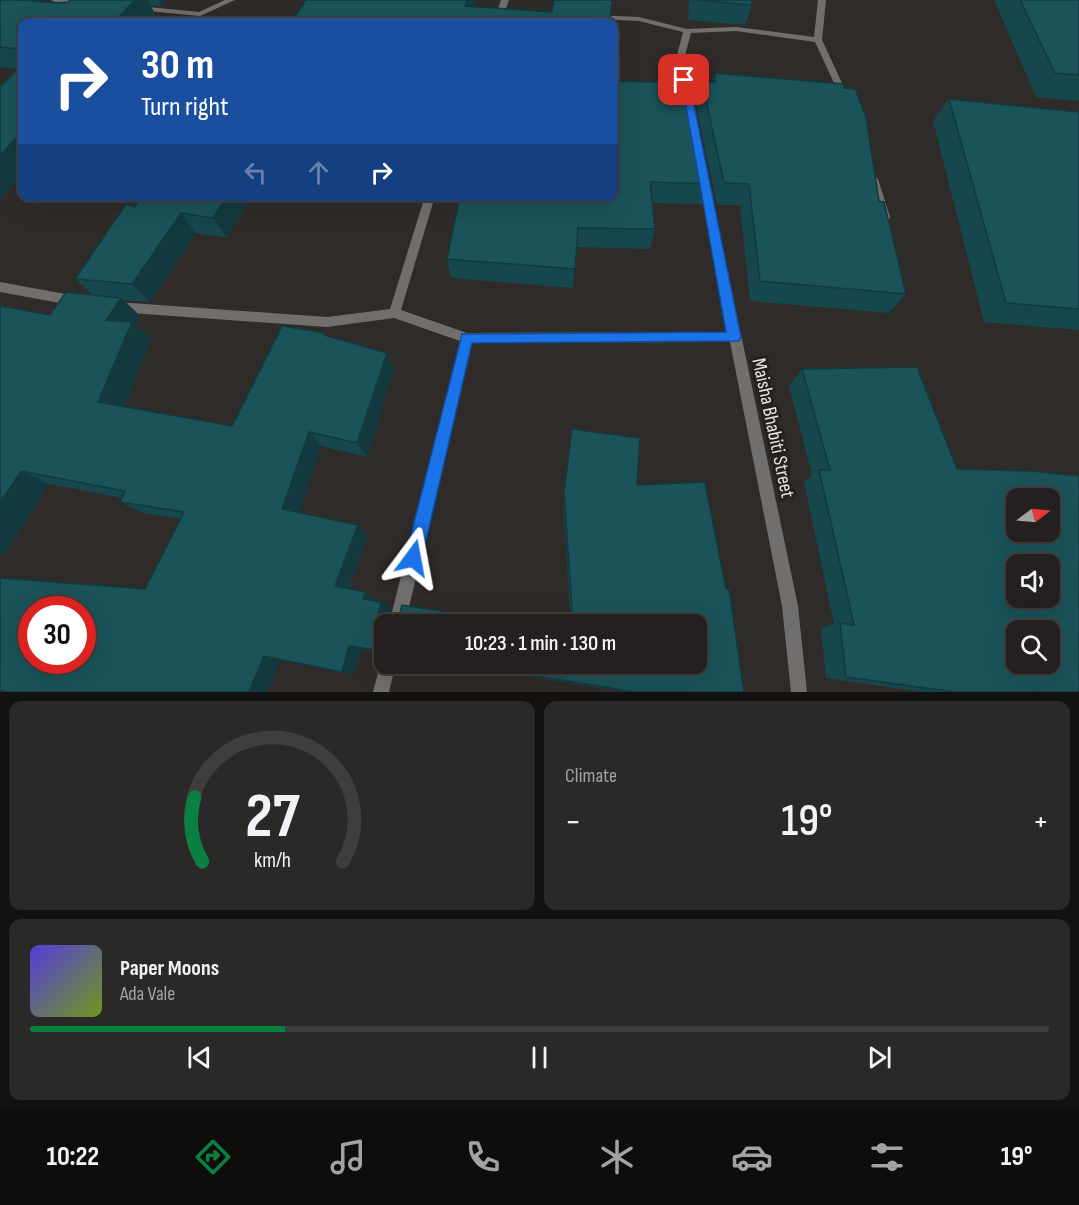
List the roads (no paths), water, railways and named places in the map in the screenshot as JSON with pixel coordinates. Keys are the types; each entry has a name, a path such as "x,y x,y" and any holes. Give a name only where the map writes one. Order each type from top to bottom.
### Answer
{"street":[{"path":"56,0 95,4 89,10"},
{"path":"130,7 200,14 231,0"},
{"path":"498,18 505,0"},
{"path":"822,0 818,40 848,104"},
{"path":"500,13 512,14"},
{"path":"582,16 639,19 687,31 736,29 818,40"},
{"path":"687,31 680,59 690,112"},
{"name":"Maisha Bhabiti Street","path":"701,168 790,606 799,692"},
{"path":"870,170 888,225"},
{"path":"394,314 428,201"},
{"path":"0,287 98,305 327,322 394,314 467,338 734,337"},
{"path":"399,614 467,338"},
{"path":"381,692 385,674"}]}
